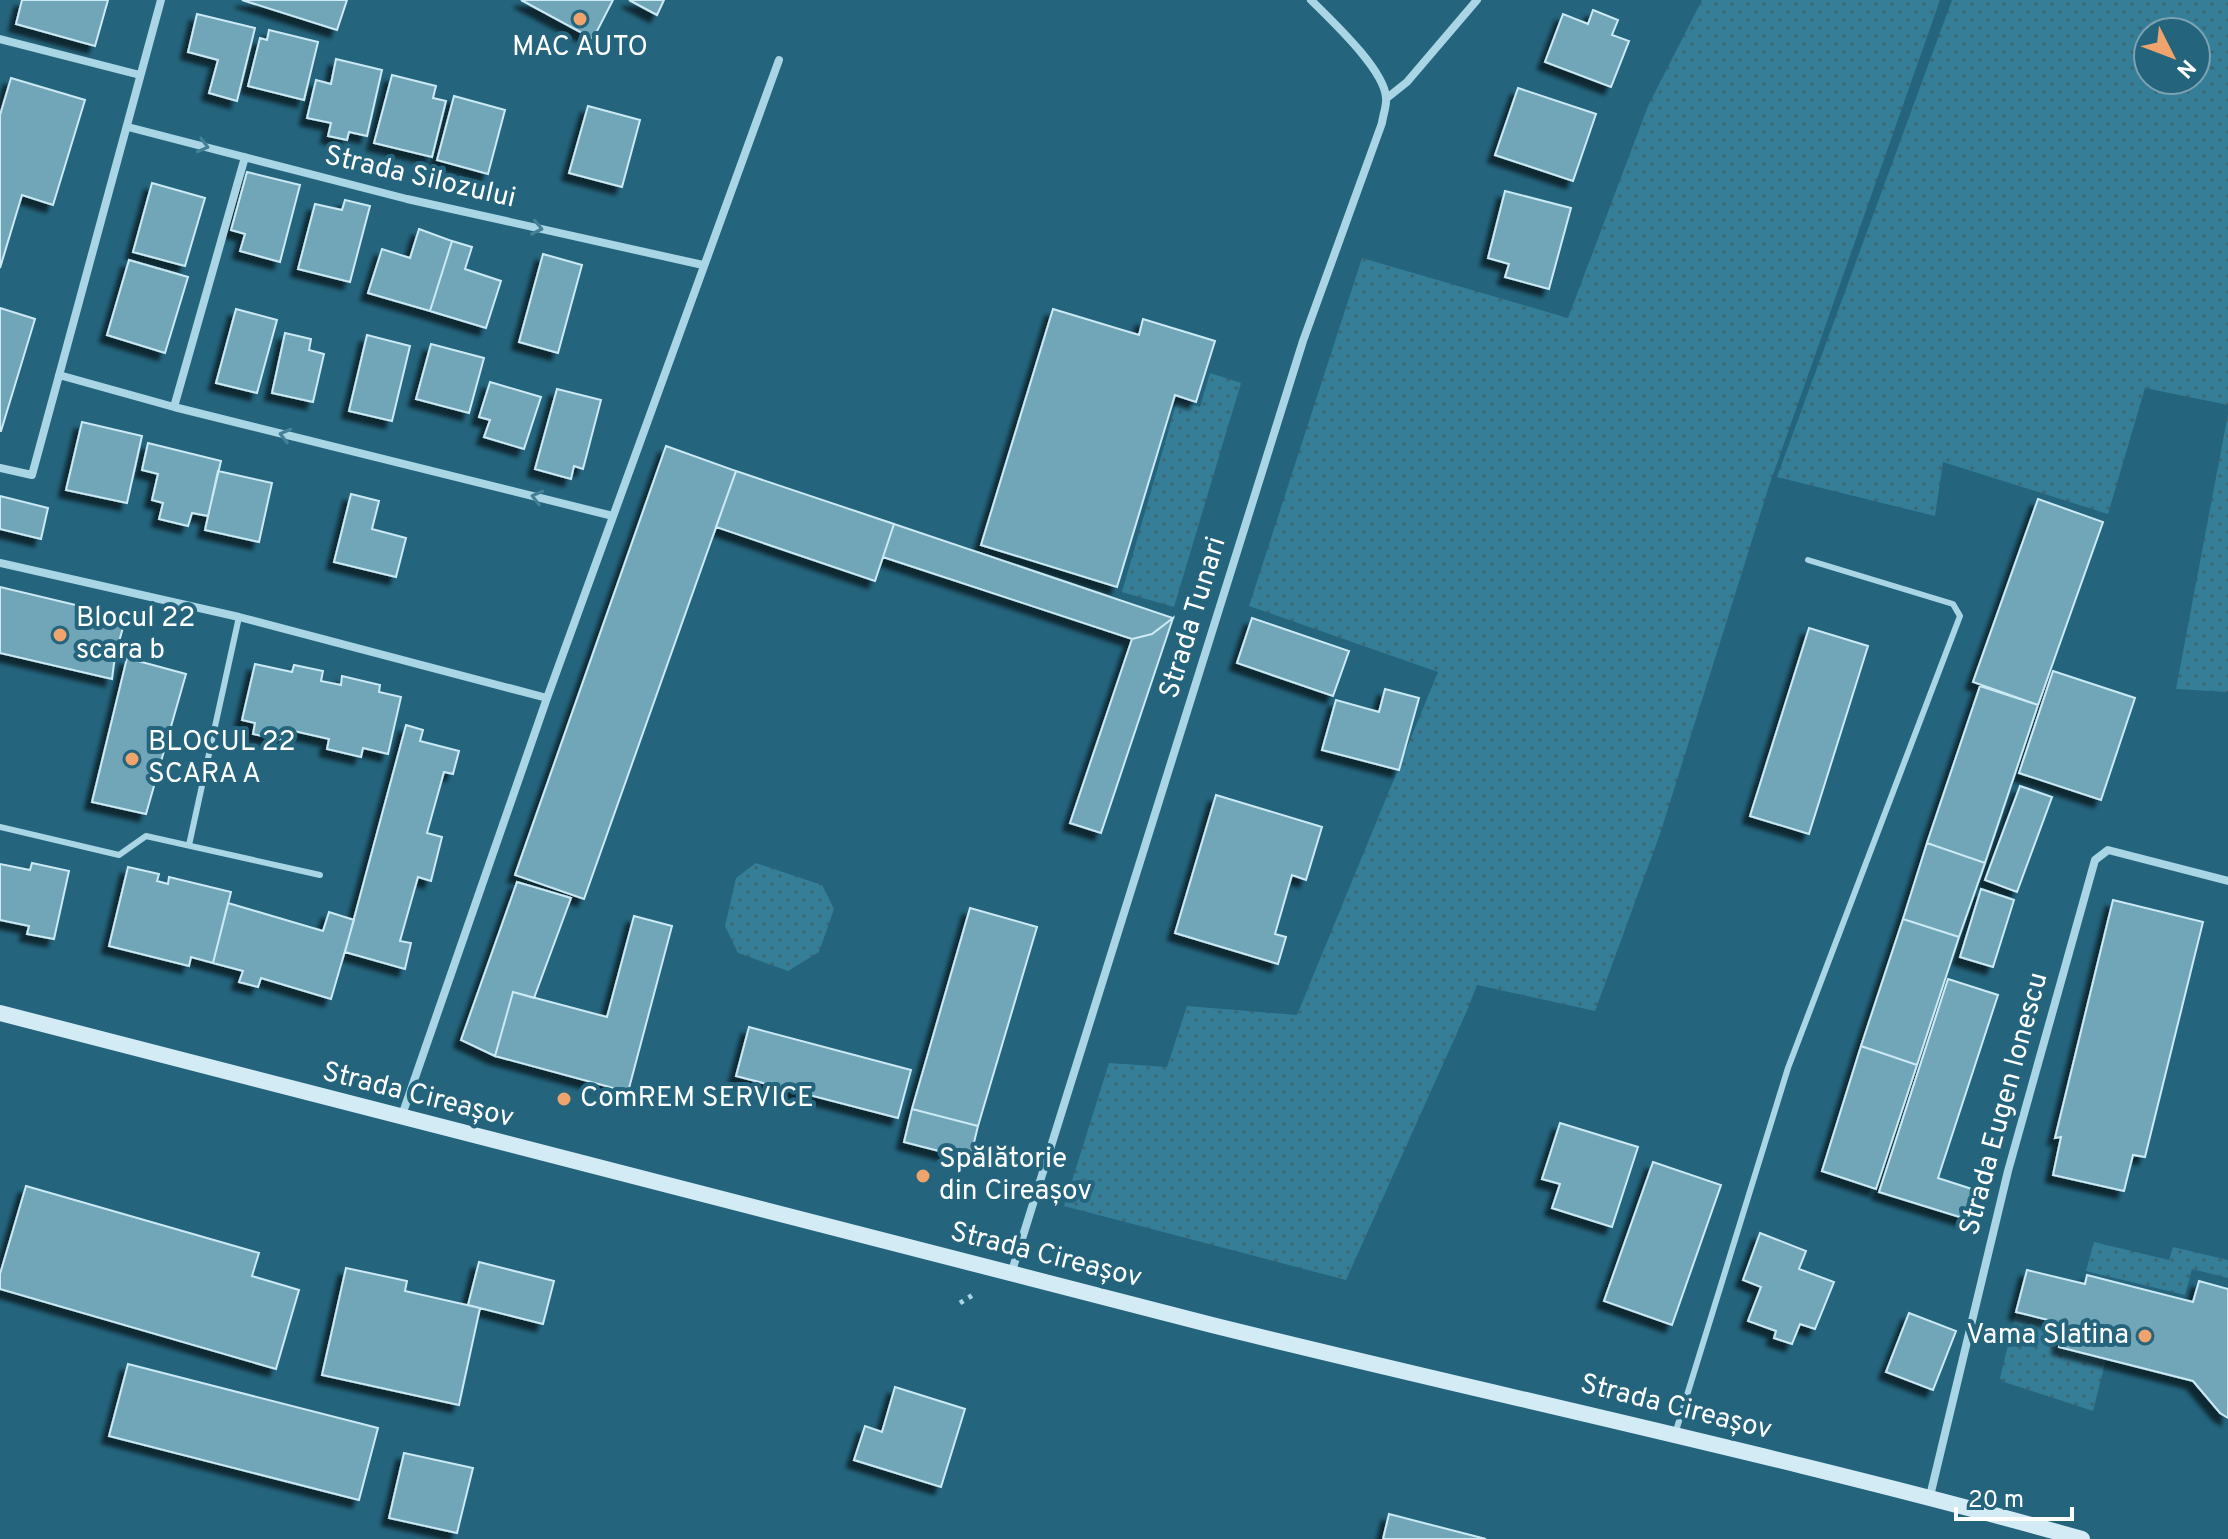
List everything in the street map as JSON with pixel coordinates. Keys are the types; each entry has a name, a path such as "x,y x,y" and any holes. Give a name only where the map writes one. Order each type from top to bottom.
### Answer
{"main road":[{"name":"Strada Cireașov","path":"0,1013 1011,1274 1930,1496 2082,1539"}],"street":[{"path":"0,468 32,475 161,0"},
{"path":"1311,0 1351,41 1381,81 1387,98 1407,82 1477,0"},
{"path":"0,39 140,75"},
{"path":"400,1118 547,698 779,60"},
{"name":"Strada Tunari","path":"1011,1274 1303,341 1382,123 1387,98"},
{"name":"Strada Silozului","path":"128,127 407,199 703,265"},
{"path":"174,407 245,157"},
{"path":"59,375 174,407 613,516"},
{"path":"0,563 239,617 547,698"},
{"name":"Strada Eugen Ionescu","path":"1930,1496 2008,1171 2095,860 2108,850 2228,881"}],"lane":[{"path":"1675,1434 1788,1068 1960,616 1953,604 1808,560"},
{"path":"189,845 239,617"},
{"path":"0,827 119,855 146,836 320,875"}],"shaded area":[{"path":"1702,0 1940,0 1769,486 1660,834 1595,1011 1477,985 1346,1280 1064,1206 1109,1063 1167,1067 1187,1006 1297,1015 1438,672 1249,606 1362,258 1568,318 1648,106"},
{"path":"1952,0 2228,0 2228,405 2145,388 2108,514 1943,462 1935,516 1777,477"},
{"path":"1210,373 1241,383 1174,607 1122,592 1177,401 1200,407"},
{"path":"2228,414 2228,692 2176,689"},
{"path":"756,863 822,885 834,909 819,952 788,971 738,953 725,926 736,878"},
{"path":"2094,1242 2169,1260 2173,1247 2228,1260 2228,1278 2192,1269 2185,1295 2086,1271"},
{"path":"2016,1312 2065,1324 2059,1347 2106,1359 2093,1411 2004,1382 2000,1378"}],"building":[{"path":"22,0 108,0 95,46 16,24"},
{"path":"242,0 347,0 337,30"},
{"name":"MAC AUTO","path":"521,0 613,0 593,39"},
{"name":"MAC AUTO","path":"629,0 664,0 657,15"},
{"path":"1593,10 1618,20 1612,35 1629,41 1611,87 1545,62 1563,14 1588,24"},
{"path":"197,14 255,28 237,101 209,93 218,60 188,52"},
{"path":"269,30 318,42 304,100 248,86 260,38 267,40"},
{"path":"336,59 382,70 367,136 349,132 347,140 328,136 331,123 307,118 316,80 331,84"},
{"path":"392,75 436,86 433,98 446,101 432,157 374,143"},
{"path":"11,78 85,100 53,205 22,195 0,268 0,115"},
{"path":"1518,88 1596,114 1573,181 1495,155"},
{"path":"454,96 505,110 488,174 437,160"},
{"path":"588,106 640,120 622,187 569,173"},
{"path":"247,172 300,185 280,262 240,251 245,234 231,230"},
{"path":"152,183 205,198 185,266 133,252"},
{"path":"1505,191 1571,208 1549,289 1505,277 1509,264 1488,258"},
{"path":"345,200 370,206 350,282 298,269 315,204 342,210"},
{"path":"419,229 452,241 430,311 368,293 382,249 410,258"},
{"path":"452,241 472,247 465,269 501,281 486,328 430,311"},
{"path":"543,254 582,265 558,353 519,342"},
{"path":"129,260 188,277 165,353 107,335"},
{"path":"0,308 35,319 1,431 0,431"},
{"path":"236,309 277,320 257,393 216,383"},
{"path":"1053,309 1139,335 1143,319 1215,341 1196,402 1175,395 1117,587 981,545"},
{"path":"285,333 311,339 309,350 324,354 313,402 272,393"},
{"path":"367,335 410,346 392,421 349,411"},
{"path":"431,344 484,358 469,413 416,399"},
{"path":"490,382 541,397 524,449 484,437 490,420 479,417"},
{"path":"557,389 601,400 583,469 574,466 571,479 535,469"},
{"path":"82,422 142,436 127,503 66,490"},
{"path":"148,443 221,461 208,516 192,513 188,526 159,519 163,503 152,500 158,474 142,470"},
{"path":"666,446 736,471 584,899 515,875"},
{"path":"218,471 272,483 259,542 205,530"},
{"path":"736,471 894,524 875,581 716,527"},
{"path":"351,494 379,501 372,529 406,538 396,577 334,562"},
{"path":"0,496 48,508 41,539 0,529"},
{"path":"2038,499 2103,522 2038,705 1973,682"},
{"path":"894,524 1173,618 1152,634 1132,639 883,557"},
{"name":"Blocul 22 scara b","path":"0,587 126,617 112,679 0,653"},
{"path":"1173,618 1101,833 1070,823 1132,639 1152,634"},
{"path":"1252,618 1349,651 1333,696 1237,663"},
{"path":"1809,628 1868,646 1809,834 1750,816"},
{"name":"BLOCUL 22 SCARA A","path":"127,658 186,674 146,814 92,802"},
{"path":"255,664 292,672 294,665 323,671 321,681 341,685 342,676 380,685 379,692 401,697 388,754 363,748 361,757 327,749 329,739 294,731 292,742 253,734 255,723 242,720"},
{"path":"2053,671 2135,698 2101,800 2019,773"},
{"path":"1980,686 2038,705 1985,863 1927,843"},
{"path":"1385,689 1419,698 1399,770 1322,750 1336,700 1379,712"},
{"path":"406,725 423,730 420,741 459,751 453,774 444,772 427,833 442,837 431,881 418,877 400,941 411,943 405,969 345,952"},
{"path":"2020,786 2052,797 2017,892 1985,880"},
{"path":"1216,795 1322,827 1306,880 1292,875 1275,934 1286,937 1278,964 1175,933"},
{"path":"1927,843 1985,863 1959,937 1903,919"},
{"path":"32,863 69,871 54,939 27,934 29,926 0,920 0,864 30,870"},
{"path":"128,867 159,874 157,881 168,884 169,877 231,892 213,963 191,957 189,966 109,946"},
{"path":"517,882 571,898 534,998 513,992 495,1056 461,1040"},
{"path":"1981,889 2014,900 1993,967 1960,957"},
{"path":"2113,900 2203,922 2145,1157 2133,1155 2124,1191 2053,1175 2061,1137 2055,1138"},
{"path":"228,903 323,931 329,912 354,920 331,999 261,978 258,987 239,982 243,971 213,963"},
{"path":"970,908 1037,927 978,1126 912,1109"},
{"path":"634,916 672,926 628,1092 495,1056 513,992 607,1017"},
{"path":"1903,919 1959,937 1917,1065 1861,1046"},
{"path":"1948,979 1998,995 1938,1178 1975,1190 1966,1219 1879,1192"},
{"path":"749,1027 911,1070 898,1118 736,1076"},
{"path":"1861,1046 1917,1065 1876,1189 1822,1171"},
{"path":"912,1109 978,1126 970,1159 904,1142"},
{"path":"1560,1123 1638,1147 1612,1227 1552,1208 1560,1184 1542,1179"},
{"path":"1653,1162 1721,1185 1672,1325 1604,1301"},
{"path":"26,1186 259,1253 252,1276 299,1290 276,1369 0,1289 0,1274"},
{"path":"1760,1233 1806,1251 1799,1269 1834,1282 1815,1329 1800,1324 1792,1344 1774,1338 1776,1331 1748,1321 1761,1287 1743,1280"},
{"path":"479,1262 554,1281 543,1324 468,1305"},
{"path":"346,1268 407,1281 405,1291 480,1308 459,1405 322,1375"},
{"name":"Vama Slatina","path":"2027,1270 2085,1284 2087,1275 2193,1302 2199,1281 2228,1289 2228,1418 2193,1381 2059,1347 2065,1324 2016,1312"},
{"path":"1909,1313 1956,1331 1933,1390 1886,1372"},
{"path":"128,1364 378,1428 359,1500 109,1436"},
{"path":"895,1387 965,1409 941,1487 854,1460 865,1426 882,1432"},
{"path":"404,1453 473,1468 457,1533 389,1518"},
{"path":"1389,1514 1486,1539 1383,1539"}],"place":[{"name":"MAC AUTO","path":"580,19"},
{"name":"Blocul 22 scara b","path":"60,635"},
{"name":"BLOCUL 22 SCARA A","path":"132,759"},
{"name":"ComREM SERVICE","path":"564,1099"},
{"name":"Spălătorie din Cireașov","path":"923,1176"},
{"name":"Vama Slatina","path":"2145,1336"}]}
